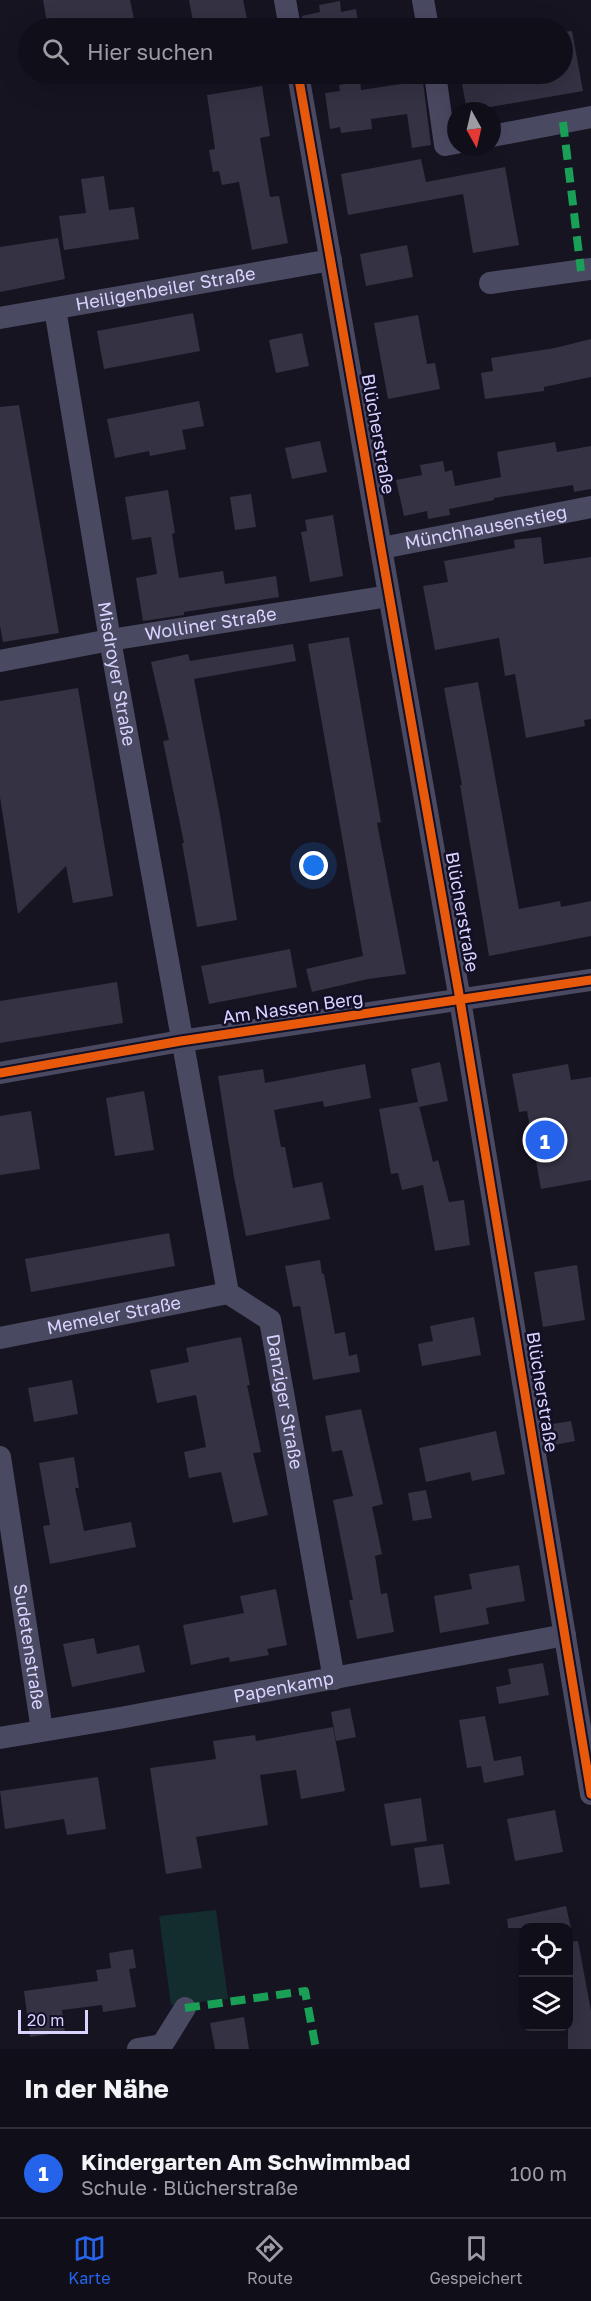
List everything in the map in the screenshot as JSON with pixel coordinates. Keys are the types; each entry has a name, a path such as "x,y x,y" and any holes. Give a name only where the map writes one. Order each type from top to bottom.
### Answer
{"street":[{"path":"285,0 288,18"},
{"path":"423,0 426,18"},
{"name":"Blücherstraße","path":"300,84 460,1000 591,1794"},
{"path":"436,84 445,145 447,145"},
{"path":"501,134 591,117"},
{"name":"Heiligenbeiler Straße","path":"0,318 331,260"},
{"path":"490,283 591,269"},
{"name":"Misdroyer Straße","path":"55,309 110,640 181,1041"},
{"name":"Münchhausenstieg","path":"382,548 591,507"},
{"name":"Wolliner Straße","path":"0,661 110,640 389,596"},
{"name":"Am Nassen Berg","path":"0,1073 181,1041 591,980"},
{"path":"181,1041 228,1293"},
{"name":"Memeler Straße","path":"0,1338 228,1293"},
{"name":"Danziger Straße","path":"228,1293 270,1320 334,1679"},
{"name":"Sudetenstraße","path":"0,1457 42,1730"},
{"name":"Papenkamp","path":"0,1738 120,1718 566,1635"},
{"path":"138,2049 162,2045 185,2008"}],"green space":[{"path":"216,1910 228,1999 171,2005 159,1916"}],"building":[{"path":"43,0 130,0 134,18 46,18"},
{"path":"189,0 243,0 247,18 192,18"},
{"path":"340,1 341,12 356,9 357,18 302,18 302,16 320,12 319,5"},
{"path":"573,36 583,91 501,105 501,102 465,102 462,84 573,84"},
{"path":"344,84 360,84 361,90 402,84 423,84 431,145 412,148 407,114 371,119 372,129 341,133 340,127 330,129 325,93 340,91 339,85"},
{"path":"262,86 270,136 260,138 270,197 279,196 288,243 252,250 239,182 222,185 219,171 213,172 209,150 215,149 207,95"},
{"path":"421,159 426,182 505,167 519,245 473,253 463,194 348,215 341,174"},
{"path":"104,176 109,210 134,207 139,239 64,250 59,216 86,213 81,179"},
{"path":"58,238 65,279 0,292 0,247"},
{"path":"407,245 413,277 366,286 360,254"},
{"path":"193,313 200,351 104,369 97,331"},
{"path":"418,315 427,364 435,363 440,389 388,399 374,323"},
{"path":"302,333 309,366 276,373 269,340"},
{"path":"591,339 591,377 544,387 544,391 485,399 481,373 493,371 491,358 555,348"},
{"path":"199,401 204,426 182,430 186,449 150,456 149,451 115,458 107,419"},
{"path":"19,405 59,633 3,642 0,626 0,407"},
{"path":"320,441 327,472 292,479 285,448"},
{"path":"555,442 557,452 591,446 591,489 574,492 573,485 494,498 494,500 449,509 450,515 428,519 427,511 404,516 396,480 422,475 420,465 443,461 445,472 452,470 455,486 501,477 497,452"},
{"path":"168,490 179,578 223,571 225,584 276,576 279,597 143,621 136,578 157,574 151,537 132,540 125,497"},
{"path":"251,494 256,527 235,530 230,497"},
{"path":"333,515 343,576 310,582 301,532 307,531 305,520"},
{"path":"541,537 544,564 591,557 591,719 584,720 585,726 526,738 515,674 505,676 499,638 435,650 423,586 448,582 444,561 515,548 514,540"},
{"path":"349,637 381,822 377,823 406,974 368,979 312,992 306,969 363,956 308,644"},
{"path":"293,644 296,661 194,679 237,920 197,927 182,843 184,843 163,741 169,740 151,662 188,654 190,661"},
{"path":"478,682 519,909 560,901 561,907 591,901 591,936 489,956 444,688"},
{"path":"78,688 113,896 73,903 66,866 18,914 0,797 0,701"},
{"path":"290,949 297,987 209,1004 201,966"},
{"path":"117,982 123,1023 0,1043 0,1001"},
{"path":"440,1062 448,1101 419,1107 411,1069"},
{"path":"365,1064 371,1098 324,1107 323,1101 274,1110 281,1147 285,1147 293,1188 322,1182 330,1219 246,1236 218,1076 263,1069 265,1083"},
{"path":"568,1064 571,1080 591,1077 591,1180 541,1189 527,1111 519,1112 512,1074"},
{"path":"144,1091 154,1150 115,1156 106,1098"},
{"path":"418,1102 433,1162 438,1160 449,1202 464,1200 470,1245 435,1251 423,1185 402,1190 398,1173 391,1174 379,1109"},
{"path":"31,1111 40,1169 0,1175 0,1116"},
{"path":"169,1233 175,1266 31,1292 25,1259"},
{"path":"320,1260 335,1334 345,1332 349,1356 357,1354 360,1372 313,1380 300,1306 293,1307 285,1266"},
{"path":"577,1265 585,1320 543,1327 534,1272"},
{"path":"474,1317 481,1355 422,1366 418,1344 433,1341 430,1326"},
{"path":"241,1337 250,1385 247,1385 261,1452 253,1453 268,1515 233,1523 221,1472 189,1478 184,1452 206,1447 196,1395 157,1403 150,1370 189,1362 186,1348"},
{"path":"72,1380 78,1414 34,1422 28,1388"},
{"path":"361,1409 383,1504 372,1507 382,1554 375,1556 381,1594 387,1593 394,1632 357,1639 349,1600 353,1600 333,1500 353,1496 342,1450 332,1452 325,1416"},
{"path":"571,1421 575,1441 549,1446 546,1425"},
{"path":"496,1431 505,1474 472,1481 470,1472 426,1482 419,1448"},
{"path":"74,1457 79,1488 75,1488 84,1531 131,1522 136,1547 50,1564 43,1526 50,1525 39,1463"},
{"path":"426,1490 432,1518 413,1521 408,1493"},
{"path":"519,1565 525,1601 486,1608 489,1624 440,1633 434,1596 472,1589 469,1574"},
{"path":"276,1589 287,1645 267,1649 269,1655 230,1662 229,1657 191,1665 183,1625 244,1613 240,1596"},
{"path":"94,1638 97,1654 139,1645 145,1672 72,1687 63,1644"},
{"path":"543,1663 549,1695 499,1704 496,1687 511,1684 508,1669"},
{"path":"350,1708 356,1737 336,1741 331,1712"},
{"path":"485,1716 494,1761 521,1756 524,1775 484,1783 481,1766 467,1768 459,1720"},
{"path":"333,1727 345,1791 301,1799 296,1770 260,1775 268,1825 196,1837 202,1868 166,1874 150,1768 216,1759 213,1741 255,1735 256,1741"},
{"path":"98,1777 106,1829 67,1835 64,1819 5,1829 0,1791"},
{"path":"421,1798 427,1841 391,1846 384,1804"},
{"path":"555,1810 563,1852 515,1861 507,1819"},
{"path":"443,1844 450,1884 420,1888 414,1848"},
{"path":"566,1906 570,1923 519,1923 519,1928 508,1928 507,1919"},
{"path":"578,1941 591,2011 591,2049 568,2049 568,2031 573,2031 573,1942"},
{"path":"133,1949 136,1968 129,1969 136,2007 103,2012 102,2005 62,2010 65,2032 30,2037 24,1991 98,1981 96,1970 111,1968 109,1953"},
{"path":"244,2017 249,2049 215,2049 210,2023"}],"marked path":[{"path":"563,122 581,271"},
{"path":"185,2008 305,1991 316,2049"}],"cycle path":[{"path":"300,84 460,1000 591,1794"},
{"path":"0,1073 181,1041 591,980"}],"place":[{"name":"Kindergarten Am Schwimmbad","path":"545,1140"}]}
